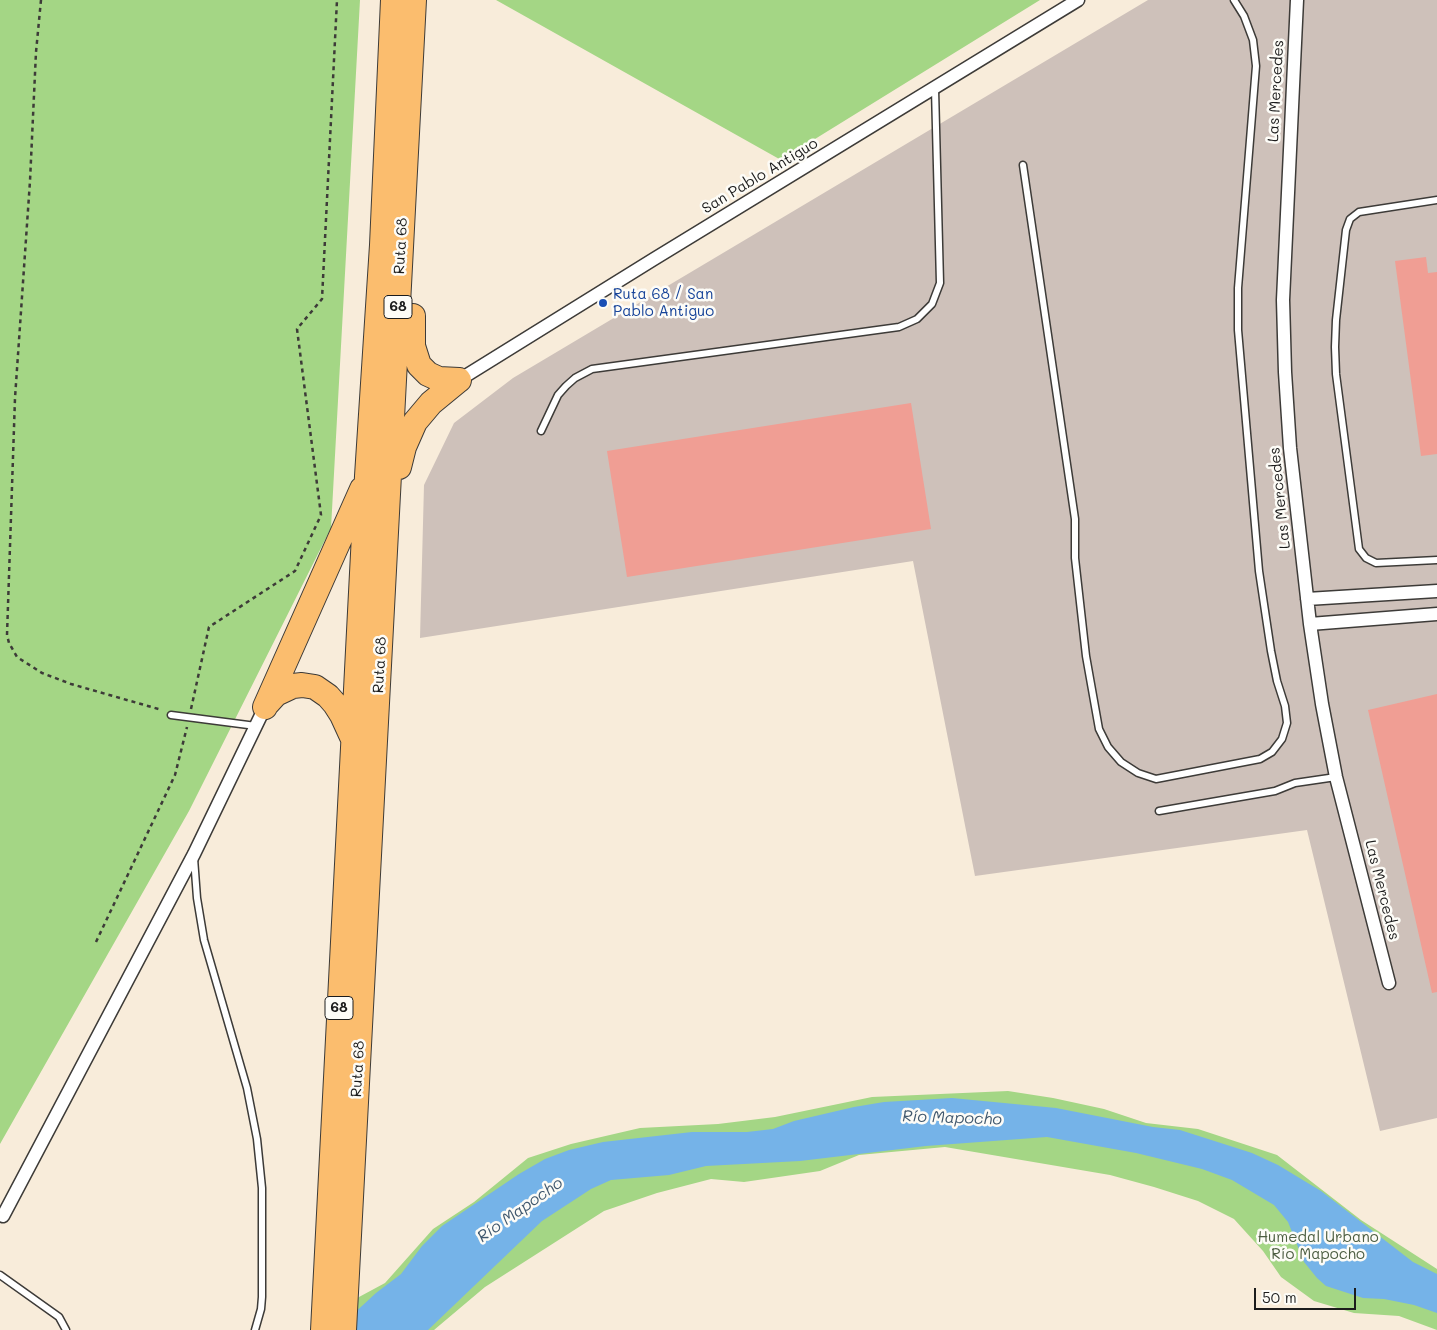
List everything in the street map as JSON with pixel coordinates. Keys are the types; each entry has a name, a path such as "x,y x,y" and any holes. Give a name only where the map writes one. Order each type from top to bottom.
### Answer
{"highway":[{"path":"377,0 378,60 398,103 415,126 420,173 412,340 414,352 419,365 428,374 439,379 459,380"},
{"name":"Ruta 68","path":"333,1324 388,512 398,103 393,0"},
{"name":"Ruta 68","path":"333,1324 354,741 367,476 382,237 398,103 414,0"},
{"path":"388,512 404,447 415,422 431,403 459,380"},
{"path":"260,717 367,476"},
{"path":"260,717 276,694 284,689 297,685 314,687 328,696 335,704 354,741"}],"street":[{"name":"San Pablo Antiguo","path":"459,380 1078,0"},
{"name":"Las Mercedes","path":"1297,0 1283,300 1290,448 1307,600 1322,704 1336,777 1389,983"},
{"path":"1307,600 1437,592"},
{"path":"1310,624 1437,614"},
{"path":"2,1219 194,854 260,717"}],"lane":[{"path":"1023,166 1075,519 1075,558 1086,656 1099,729 1108,747 1121,762 1138,773 1156,779 1260,759 1272,752 1282,739 1287,723 1271,651 1259,571 1238,330 1238,288 1256,66 1253,40 1244,16 1234,0"},
{"path":"541,431 558,395 575,378 592,370 899,326 917,319 932,304 940,283 935,88"},
{"path":"1437,200 1359,212 1350,219 1346,230 1336,320 1335,347 1336,374 1359,549 1366,558 1376,564 1437,560"},
{"path":"171,715 189,718 260,717"},
{"path":"1160,811 1275,791 1295,783 1336,777"},
{"path":"194,854 197,898 204,940 246,1088 257,1139 262,1188 262,1288 261,1309 255,1330"},
{"path":"0,1275 4,1280 59,1317 66,1330"}],"path":[{"path":"41,0 36,52 16,398 7,635 17,657 42,673 71,684 162,710"},
{"path":"96,942 175,775 209,627 294,571 321,515 297,328 322,298 337,0"}],"shaded area":[{"path":"1148,0 1437,0 1437,1118 1380,1131 1307,830 975,876 913,561 420,638 424,485 454,423 513,378"}],"green space":[{"path":"0,0 360,0 331,528 189,811 0,1144"},
{"path":"496,0 1040,0 781,160"},
{"name":"Humedal Urbano Río Mapocho","path":"1008,1091 1104,1109 1146,1123 1198,1129 1277,1155 1361,1220 1437,1269 1437,1330 1399,1316 1354,1313 1314,1301 1281,1277 1263,1251 1234,1219 1198,1201 1110,1175 945,1147 859,1155 820,1171 744,1182 711,1179 657,1193 604,1211 485,1287 434,1330 324,1330 359,1297 385,1283 433,1229 474,1202 528,1158 571,1144 640,1128 718,1124 775,1117 872,1097"}],"water":[{"name":"Humedal Urbano Río Mapocho","path":"952,1098 1056,1108 1153,1127 1180,1130 1252,1153 1278,1165 1321,1191 1413,1262 1437,1274 1437,1313 1414,1305 1384,1299 1363,1298 1326,1286 1304,1262 1288,1222 1274,1205 1232,1180 1202,1169 1136,1153 1047,1137 926,1146 800,1161 706,1166 669,1175 611,1180 591,1189 542,1221 428,1330 336,1330 376,1293 401,1274 422,1246 442,1226 519,1174 545,1159 569,1150 603,1142 692,1132 747,1132 773,1129 794,1121 854,1107 884,1102"}],"building":[{"path":"1426,257 1428,273 1437,272 1437,454 1421,456 1395,261"},
{"path":"911,403 931,529 627,577 607,451"},
{"path":"1437,694 1437,992 1432,993 1368,710"}],"place":[{"name":"Ruta 68 / San Pablo Antiguo","path":"603,303"}],"water label":[{"name":"Río Mapocho","path":"952,1118"},
{"name":"Río Mapocho","path":"520,1210"}]}
